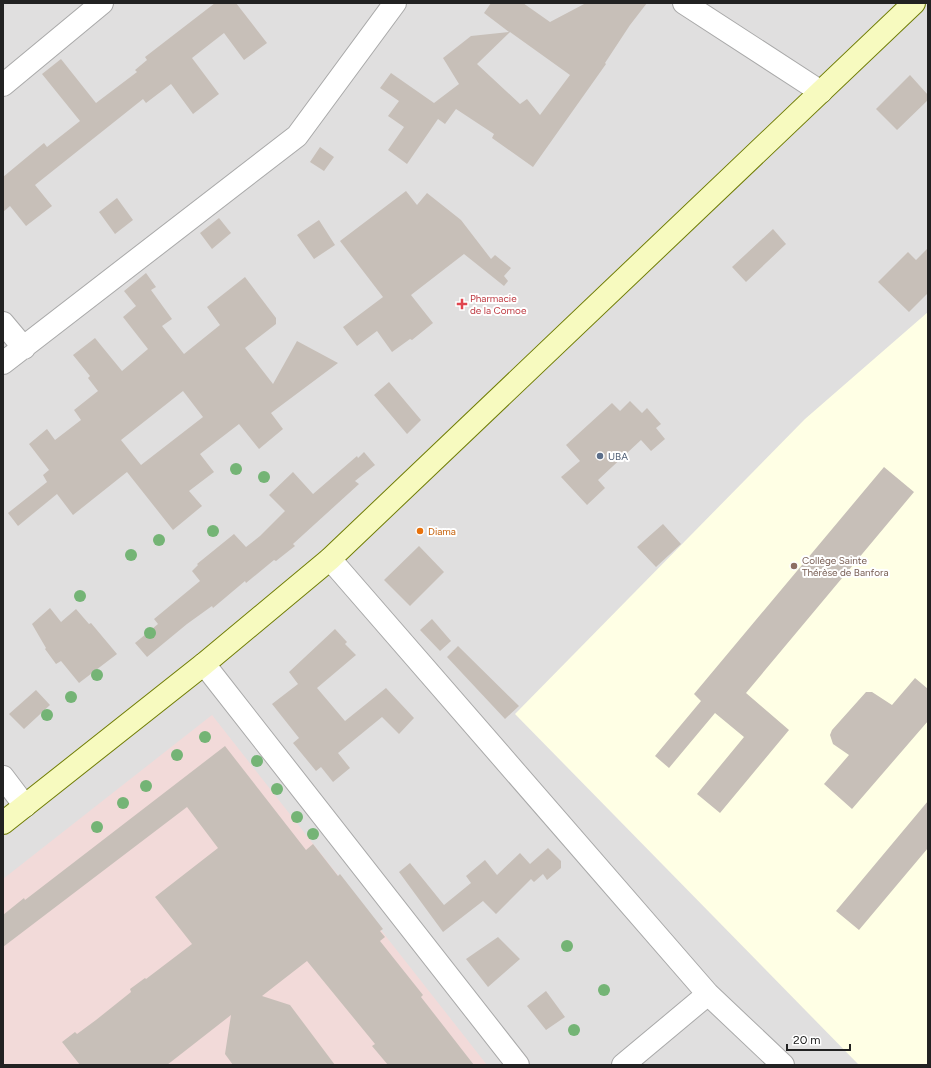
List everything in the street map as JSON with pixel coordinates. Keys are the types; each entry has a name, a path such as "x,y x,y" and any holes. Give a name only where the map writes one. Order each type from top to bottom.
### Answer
{"main road":[{"path":"3,822 204,664 330,558 914,3"}],"street":[{"path":"3,85 102,3"},
{"path":"3,363 297,136 395,3"},
{"path":"684,3 821,92"},
{"path":"3,323 24,348"},
{"path":"330,558 708,994 783,1065"},
{"path":"204,664 518,1065"},
{"path":"3,777 25,806"},
{"path":"623,1065 708,994"}],"shaded area":[{"path":"3,3 928,3 928,1065 3,1065"},
{"name":"Collège Sainte Thérèse de Banfora","path":"928,312 928,1065 859,1065 515,714 805,419"},
{"path":"212,715 487,1065 3,1065 3,879"}],"building":[{"path":"215,3 236,3 267,43 244,60 224,33 192,58 219,94 193,114 171,84 146,103 143,99 35,185 52,206 26,226 10,206 3,212 3,177 44,143 47,147 80,121 42,74 61,59 96,103 137,72 135,70 147,60 145,57"},
{"path":"491,3 523,3 550,22 586,3 647,3 630,25 605,63 606,64 533,167 492,138 494,134 456,109 445,124 438,119 407,164 388,150 404,127 388,116 399,101 380,88 391,73 434,103 459,84 443,58 471,36 509,32 484,13","holes":["510,32 570,75 540,115 527,99 520,104 477,64"]},
{"path":"910,75 928,95 928,100 897,130 876,109"},
{"path":"320,147 334,157 324,171 310,162"},
{"path":"406,191 417,205 427,193 461,220 491,259 495,255 511,268 504,276 508,281 504,286 464,254 411,295 433,323 412,340 410,339 392,352 377,331 357,346 343,327 383,297 340,241"},
{"path":"117,198 133,220 115,234 99,212"},
{"path":"219,218 231,233 212,249 200,233"},
{"path":"319,220 335,245 314,259 297,235"},
{"path":"773,229 786,244 746,282 732,267"},
{"path":"928,248 928,293 909,312 878,282 908,252 916,260"},
{"path":"146,273 156,287 151,290 172,319 162,326 184,354 220,325 207,307 245,277 276,318 276,324 245,348 273,384 297,341 338,363 271,413 283,429 259,449 239,424 200,454 214,472 189,491 202,506 173,530 127,472 73,515 57,494 18,526 8,513 47,482 43,475 49,470 29,444 47,429 55,440 81,420 74,410 98,391 88,378 90,376 73,355 95,338 122,371 148,349 123,317 136,306 124,291","holes":["183,391 203,417 141,465 121,440"]},
{"path":"389,382 421,420 407,434 374,395"},
{"name":"UBA","path":"630,401 642,413 647,408 661,424 656,428 665,439 651,451 641,440 598,480 605,488 587,505 561,477 580,461 566,445 612,403 620,411"},
{"path":"364,452 375,465 355,481 359,484 293,544 295,546 276,561 274,560 246,583 245,581 213,608 212,606 187,624 147,657 135,643 158,624 154,619 200,581 192,571 198,565 197,564 234,534 246,547 260,536 285,511 269,495 293,472 313,494 357,456 358,458"},
{"path":"884,467 914,492 746,693 789,730 720,813 697,794 744,737 715,713 669,768 655,756 701,701 694,694"},
{"path":"663,524 681,544 656,567 637,547"},
{"path":"419,546 444,572 410,606 384,580"},
{"path":"50,608 61,622 76,609 89,624 91,623 117,654 79,683 61,661 56,664 45,649 46,648 32,624"},
{"path":"432,619 451,641 440,651 420,630"},
{"path":"335,629 347,642 345,644 356,655 317,688 345,721 386,688 414,718 399,734 382,717 338,753 350,768 333,782 321,767 316,771 293,743 299,738 272,704 298,684 289,672"},
{"path":"458,646 519,706 505,719 447,657"},
{"path":"915,678 928,689 928,721 852,809 824,784 849,755 833,744 830,735 832,730 866,692 872,692 892,705"},
{"path":"36,690 50,705 24,729 9,714"},
{"path":"225,746 306,850 313,844 338,876 340,874 383,929 380,931 385,937 380,941 423,995 421,997 474,1065 388,1065 372,1046 375,1044 307,961 262,996 290,1005 335,1065 233,1065 225,1054 231,1015 167,1065 80,1065 62,1042 75,1032 77,1034 96,1020 131,992 130,989 145,978 146,979 192,944 155,897 218,848 187,807 3,947 3,915 24,898 25,900"},
{"path":"928,801 928,848 859,930 836,911"},
{"path":"548,848 561,861 561,868 547,880 543,874 534,882 531,879 496,914 483,901 443,932 399,872 410,863 444,905 471,883 466,876 485,860 497,875 520,853 530,864"},
{"path":"498,937 520,959 488,987 466,959"},
{"path":"546,991 565,1017 546,1030 527,1006"}],"place":[{"name":"Pharmacie de la Comoe","path":"462,304"},
{"name":"UBA","path":"600,456"},
{"name":"Diama","path":"420,531"},
{"name":"Collège Sainte Thérèse de Banfora","path":"794,566"}]}
